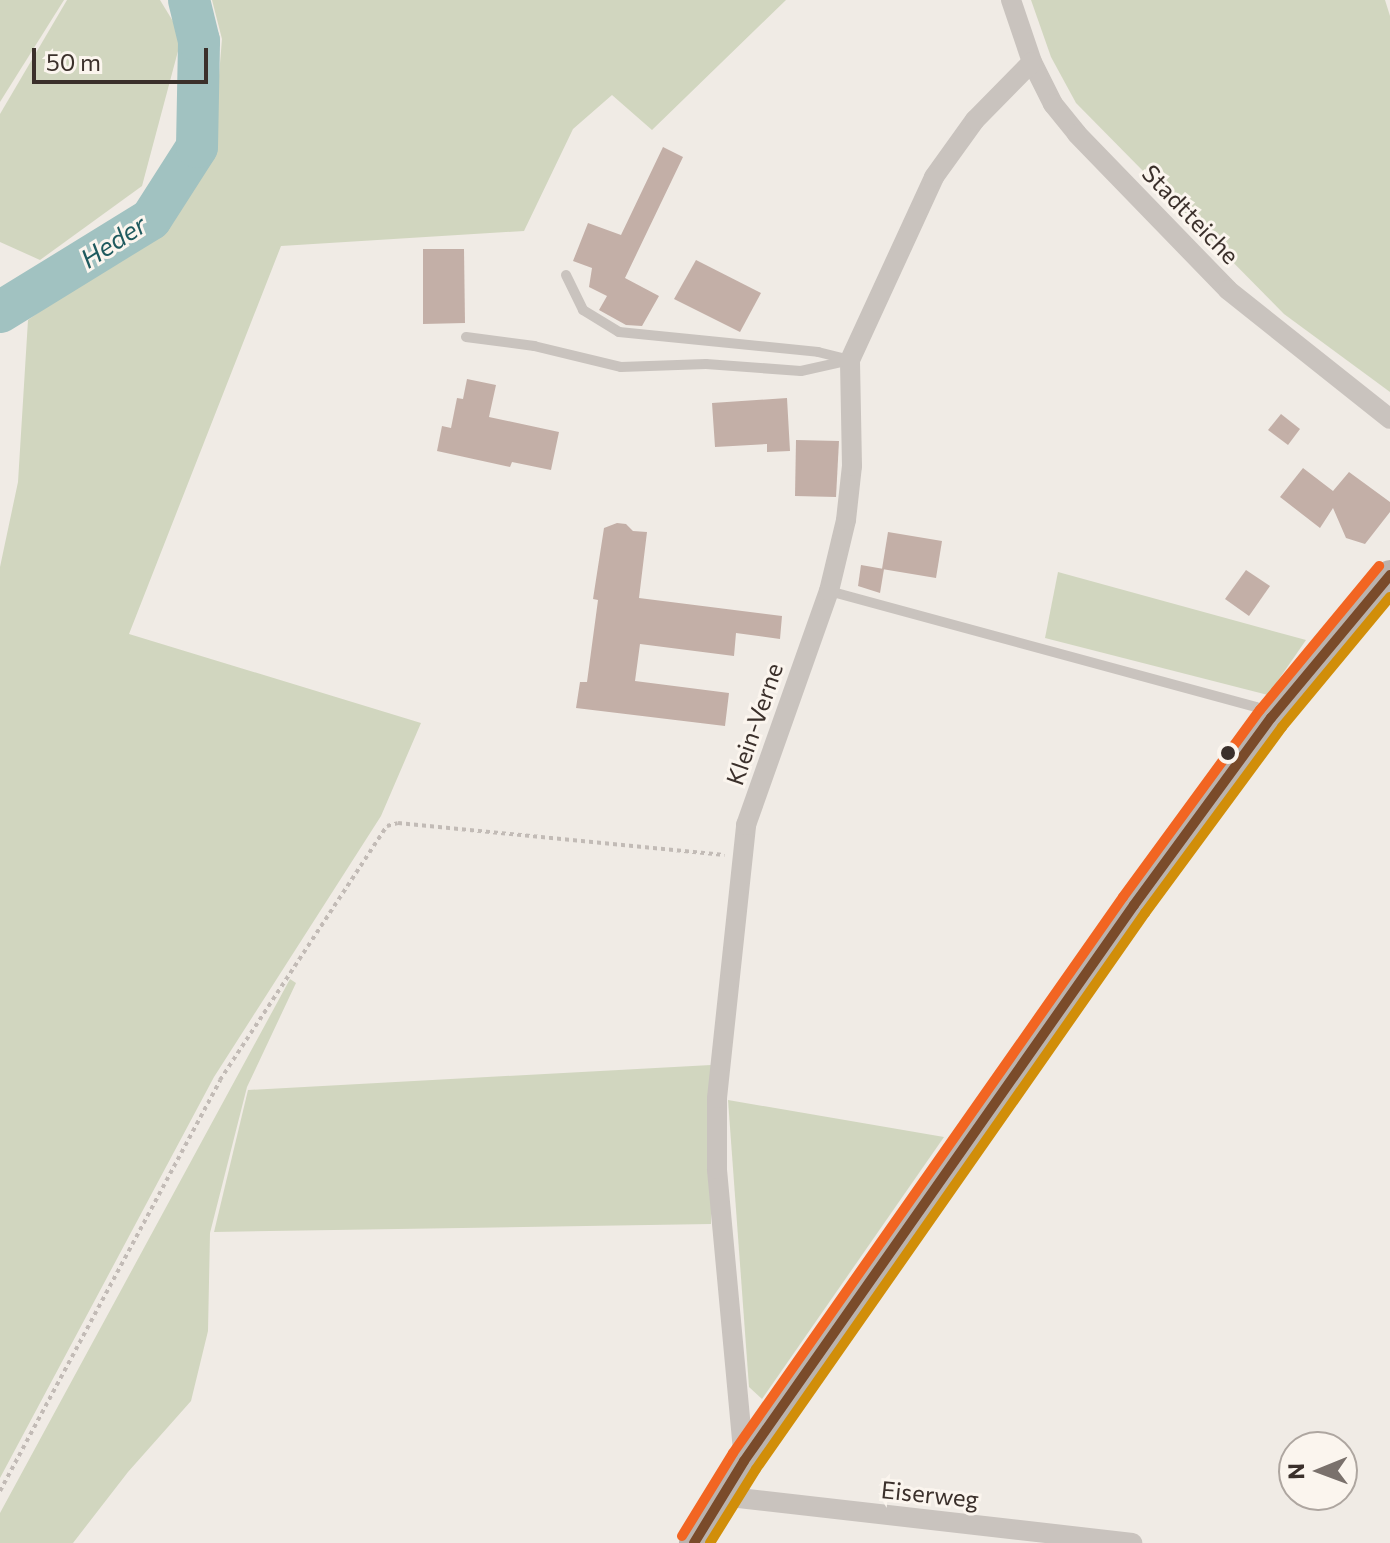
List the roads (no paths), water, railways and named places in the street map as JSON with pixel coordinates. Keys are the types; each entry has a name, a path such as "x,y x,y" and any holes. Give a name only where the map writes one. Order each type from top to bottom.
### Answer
{"main road":[{"path":"694,1543 744,1461 1116,930 1271,718 1390,575"}],"street":[{"name":"Stadtteiche","path":"1011,0 1032,62 1053,104 1077,134 1228,290 1390,419"},
{"name":"Klein-Verne","path":"744,1461 717,1169 717,1098 746,825 829,591 846,520 852,466 850,360 934,177 975,120 1032,62"},
{"name":"Eiserweg","path":"721,1496 1132,1543"}],"lane":[{"path":"566,275 583,310 619,332 818,352 850,360"},
{"path":"466,337 534,346 621,367 706,364 801,371 850,360"},
{"path":"829,591 1256,707 1271,718"}],"waterway":[{"name":"Heder","path":"0,312 151,219 197,147 199,41 189,0"}]}
